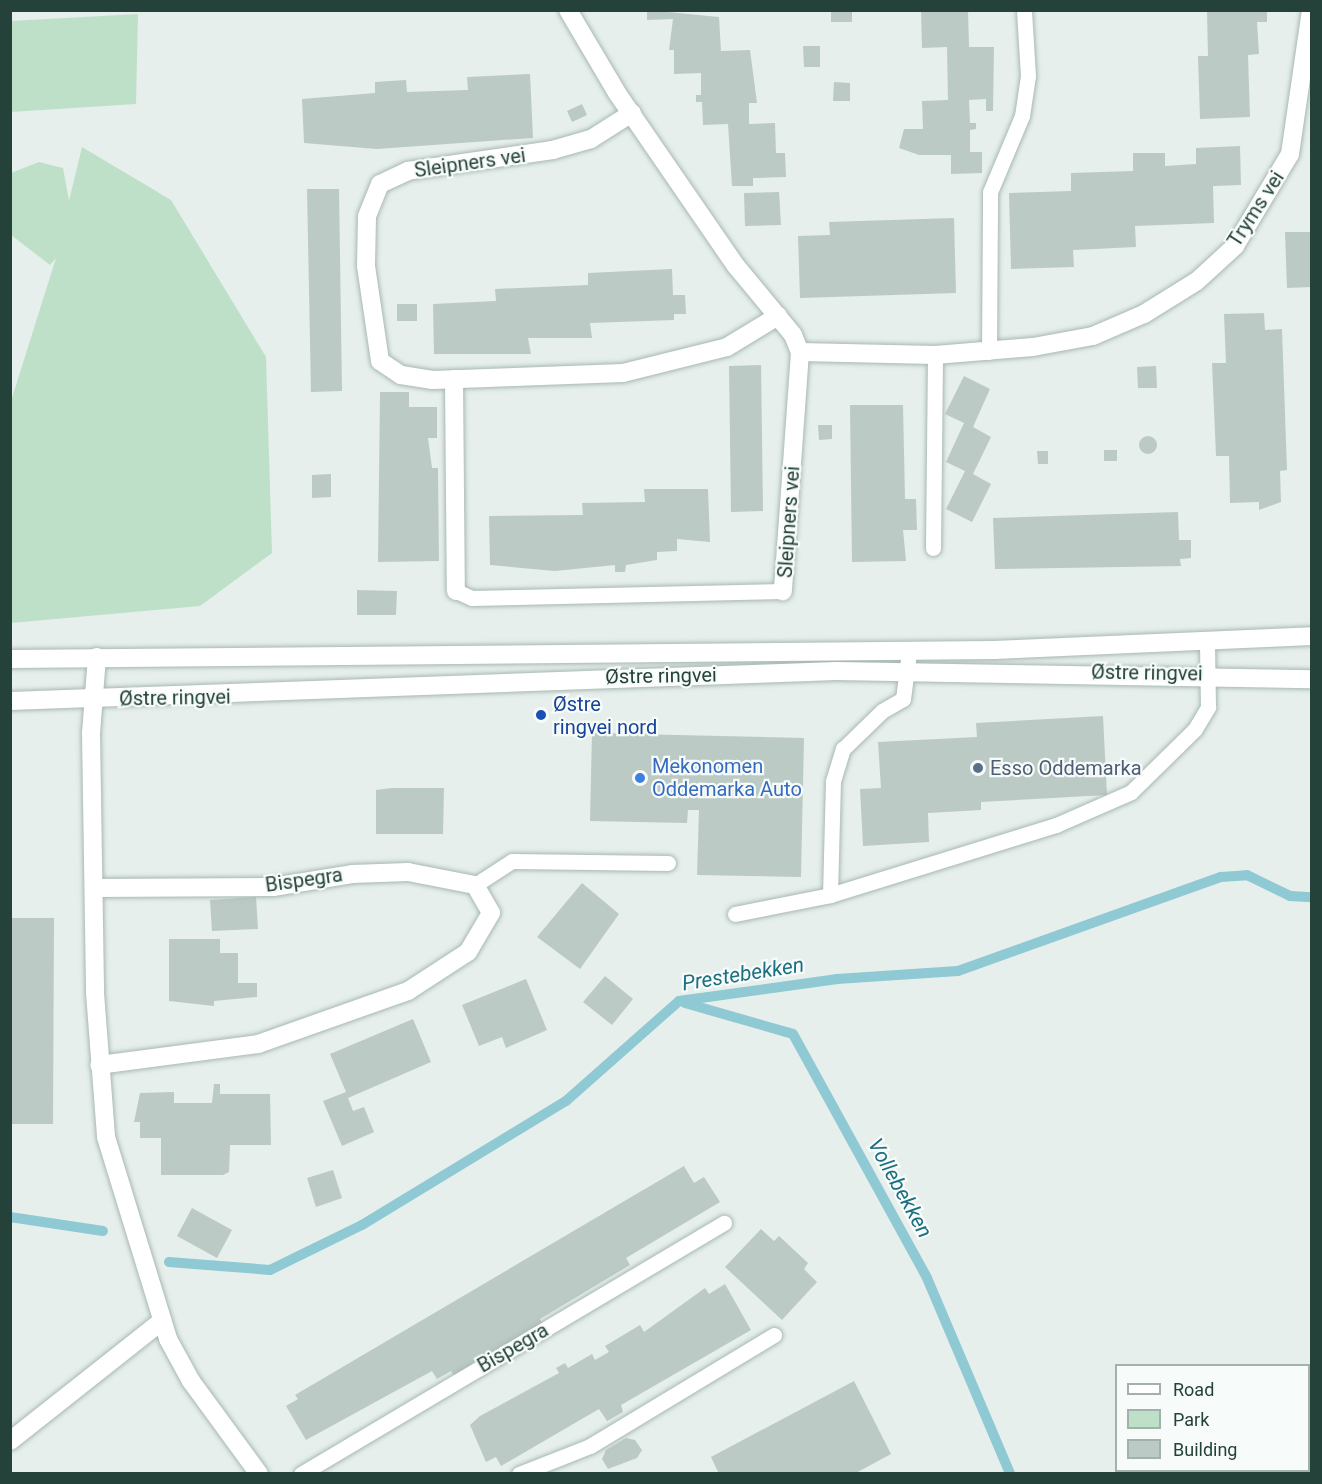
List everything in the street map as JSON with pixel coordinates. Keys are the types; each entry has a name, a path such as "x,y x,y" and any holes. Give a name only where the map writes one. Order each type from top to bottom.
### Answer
{"street":[{"path":"568,10 632,113 723,248 777,316 800,352"},
{"name":"Tryms vei","path":"800,352 935,355 989,352 1093,336 1144,314 1197,281 1235,246 1290,154 1311,10"},
{"name":"Sleipners vei","path":"632,113 591,139 554,150 408,171 381,184 367,217 366,256 380,361 401,375 454,379 634,371 727,347 777,316"},
{"name":"Sleipners vei","path":"783,591 800,352"},
{"path":"454,379 456,591"},
{"name":"Østre ringvei","path":"10,659 909,652 1207,643 1311,636"},
{"path":"97,657 93,700 95,888 99,1065 106,1137 162,1321 191,1381 259,1473"},
{"name":"Østre ringvei","path":"10,701 93,700 612,677 907,672 1207,674 1311,679"},
{"name":"Bispegra","path":"95,888 273,887 351,874 408,872 475,885"},
{"path":"99,1065 258,1044 408,991 441,972 482,936 491,913 475,885"},
{"path":"10,1441 162,1321"}],"lane":[{"path":"989,352 990,192 1022,116 1028,76 1024,10"},
{"path":"933,548 935,355"},
{"path":"456,591 472,598 783,591"},
{"path":"735,914 830,895 1056,825 1131,792 1195,729 1208,707 1207,643"},
{"path":"830,895 833,781 843,750 882,711 903,699 909,652"},
{"path":"475,885 512,861 668,863"},
{"name":"Bispegra","path":"301,1473 724,1223"},
{"path":"519,1473 590,1446 774,1335"}],"green space":[{"path":"138,14 136,104 11,112 11,21"},
{"path":"82,147 171,200 266,357 272,553 200,606 11,623 11,401 56,258 50,265 11,235 11,173 39,162 63,168 69,201"}],"building":[{"path":"647,10 719,17 721,51 750,50 757,103 749,103 749,124 775,123 776,153 785,153 786,177 753,178 753,186 732,186 728,124 703,125 702,102 696,102 696,95 701,95 701,73 674,74 674,50 669,50 673,19 647,20"},
{"path":"831,10 852,10 852,22 831,22"},
{"path":"921,10 968,10 969,47 994,47 993,111 986,111 986,99 969,100 970,123 976,123 976,129 970,130 970,152 982,152 982,173 951,174 951,155 919,155 899,148 904,129 923,129 922,101 948,100 947,47 922,48"},
{"path":"1207,10 1267,10 1267,22 1257,22 1259,54 1248,55 1250,117 1200,119 1198,56 1208,56"},
{"path":"803,46 820,46 820,67 804,67"},
{"path":"530,74 533,138 377,149 304,143 302,99 375,93 375,82 406,80 407,92 468,90 467,77"},
{"path":"834,82 850,83 850,101 833,101"},
{"path":"582,104 587,115 572,122 567,111"},
{"path":"1240,146 1241,185 1213,186 1214,223 1135,226 1136,247 1073,250 1074,267 1011,269 1009,193 1071,191 1071,173 1133,171 1133,153 1165,153 1165,166 1196,164 1196,148"},
{"path":"307,189 339,189 342,391 311,392"},
{"path":"779,192 781,225 745,226 744,193"},
{"path":"954,218 956,293 800,298 798,236 830,235 829,222"},
{"path":"1285,232 1312,232 1312,287 1287,288"},
{"path":"672,269 673,295 685,295 686,314 674,314 674,320 590,323 592,338 528,338 531,354 434,354 433,304 496,301 495,289 588,285 588,273"},
{"path":"397,304 417,304 417,321 397,321"},
{"path":"1264,313 1265,330 1282,329 1287,470 1280,471 1281,502 1259,510 1259,502 1230,503 1229,456 1216,456 1212,363 1226,363 1224,314"},
{"path":"761,365 763,511 731,512 729,366"},
{"path":"1156,366 1157,388 1138,388 1137,367"},
{"path":"964,376 990,389 973,427 991,437 973,474 991,484 972,522 946,509 965,471 946,462 964,423 945,414"},
{"path":"380,392 409,392 409,407 437,407 437,438 428,438 432,468 438,468 439,561 378,562"},
{"path":"850,405 903,405 905,499 916,499 917,530 903,530 906,561 852,562"},
{"path":"818,425 832,425 832,439 819,440"},
{"path":"1144,436 1152,436 1157,441 1155,452 1144,454 1139,449 1139,441"},
{"path":"1104,450 1117,450 1117,461 1104,461"},
{"path":"1037,451 1048,451 1048,464 1038,464"},
{"path":"331,474 331,497 312,498 312,475"},
{"path":"644,489 708,489 710,542 677,539 677,551 657,552 657,560 626,565 625,572 615,572 615,565 555,571 490,565 489,516 583,515 582,503 645,502"},
{"path":"1178,512 1179,540 1191,540 1191,558 1180,559 1181,566 995,569 993,518"},
{"path":"357,590 397,591 396,615 357,615"},
{"path":"1103,716 1107,795 981,802 981,810 928,813 929,842 863,846 860,789 881,788 878,742 977,737 976,723"},
{"path":"592,733 804,738 801,877 697,875 699,810 688,810 687,823 590,821"},
{"path":"444,788 443,834 376,834 376,790"},
{"path":"582,883 619,914 580,969 537,937"},
{"path":"256,897 258,929 212,931 210,900"},
{"path":"10,918 54,918 53,1124 10,1124"},
{"path":"169,939 220,939 220,953 238,953 238,983 257,983 257,997 214,1001 214,1006 169,1001"},
{"path":"605,976 633,999 612,1025 583,1002"},
{"path":"526,979 547,1030 506,1048 502,1037 479,1046 462,1005"},
{"path":"413,1019 431,1062 348,1098 353,1111 364,1107 374,1132 342,1146 323,1101 346,1092 330,1054"},
{"path":"214,1084 220,1084 220,1094 270,1094 271,1145 230,1145 229,1172 223,1175 161,1175 161,1138 140,1138 140,1122 134,1122 140,1093 174,1092 174,1103 212,1103"},
{"path":"684,1166 694,1183 704,1177 720,1202 626,1258 630,1265 540,1319 544,1326 456,1379 451,1371 437,1379 432,1371 306,1440 286,1406 298,1399 295,1395"},
{"path":"333,1170 342,1198 316,1207 307,1178"},
{"path":"192,1208 232,1230 217,1258 177,1236"},
{"path":"761,1229 774,1241 779,1236 808,1263 804,1269 817,1282 782,1320 725,1267"},
{"path":"725,1284 751,1330 621,1405 623,1412 607,1421 599,1409 501,1466 496,1457 486,1462 470,1425 480,1416 559,1373 556,1368 565,1363 568,1368 592,1354 595,1360 609,1352 605,1346 640,1325 644,1332 705,1288 709,1294"},
{"path":"854,1381 891,1454 854,1474 719,1474 711,1457"},
{"path":"626,1438 635,1440 642,1450 637,1458 608,1469 602,1459 606,1450"}],"waterway":[{"name":"Prestebekken","path":"169,1262 270,1270 362,1225 566,1101 679,1001 837,979 958,971 1221,877 1247,875 1290,896 1312,897"},
{"name":"Vollebekken","path":"685,1003 793,1034 927,1278 1010,1474"},
{"name":"Prestebekken","path":"10,1217 103,1231"}],"place":[{"name":"Østre ringvei nord","path":"541,715"},
{"name":"Esso Oddemarka","path":"978,768"},
{"name":"Mekonomen Oddemarka Auto","path":"640,778"}]}
